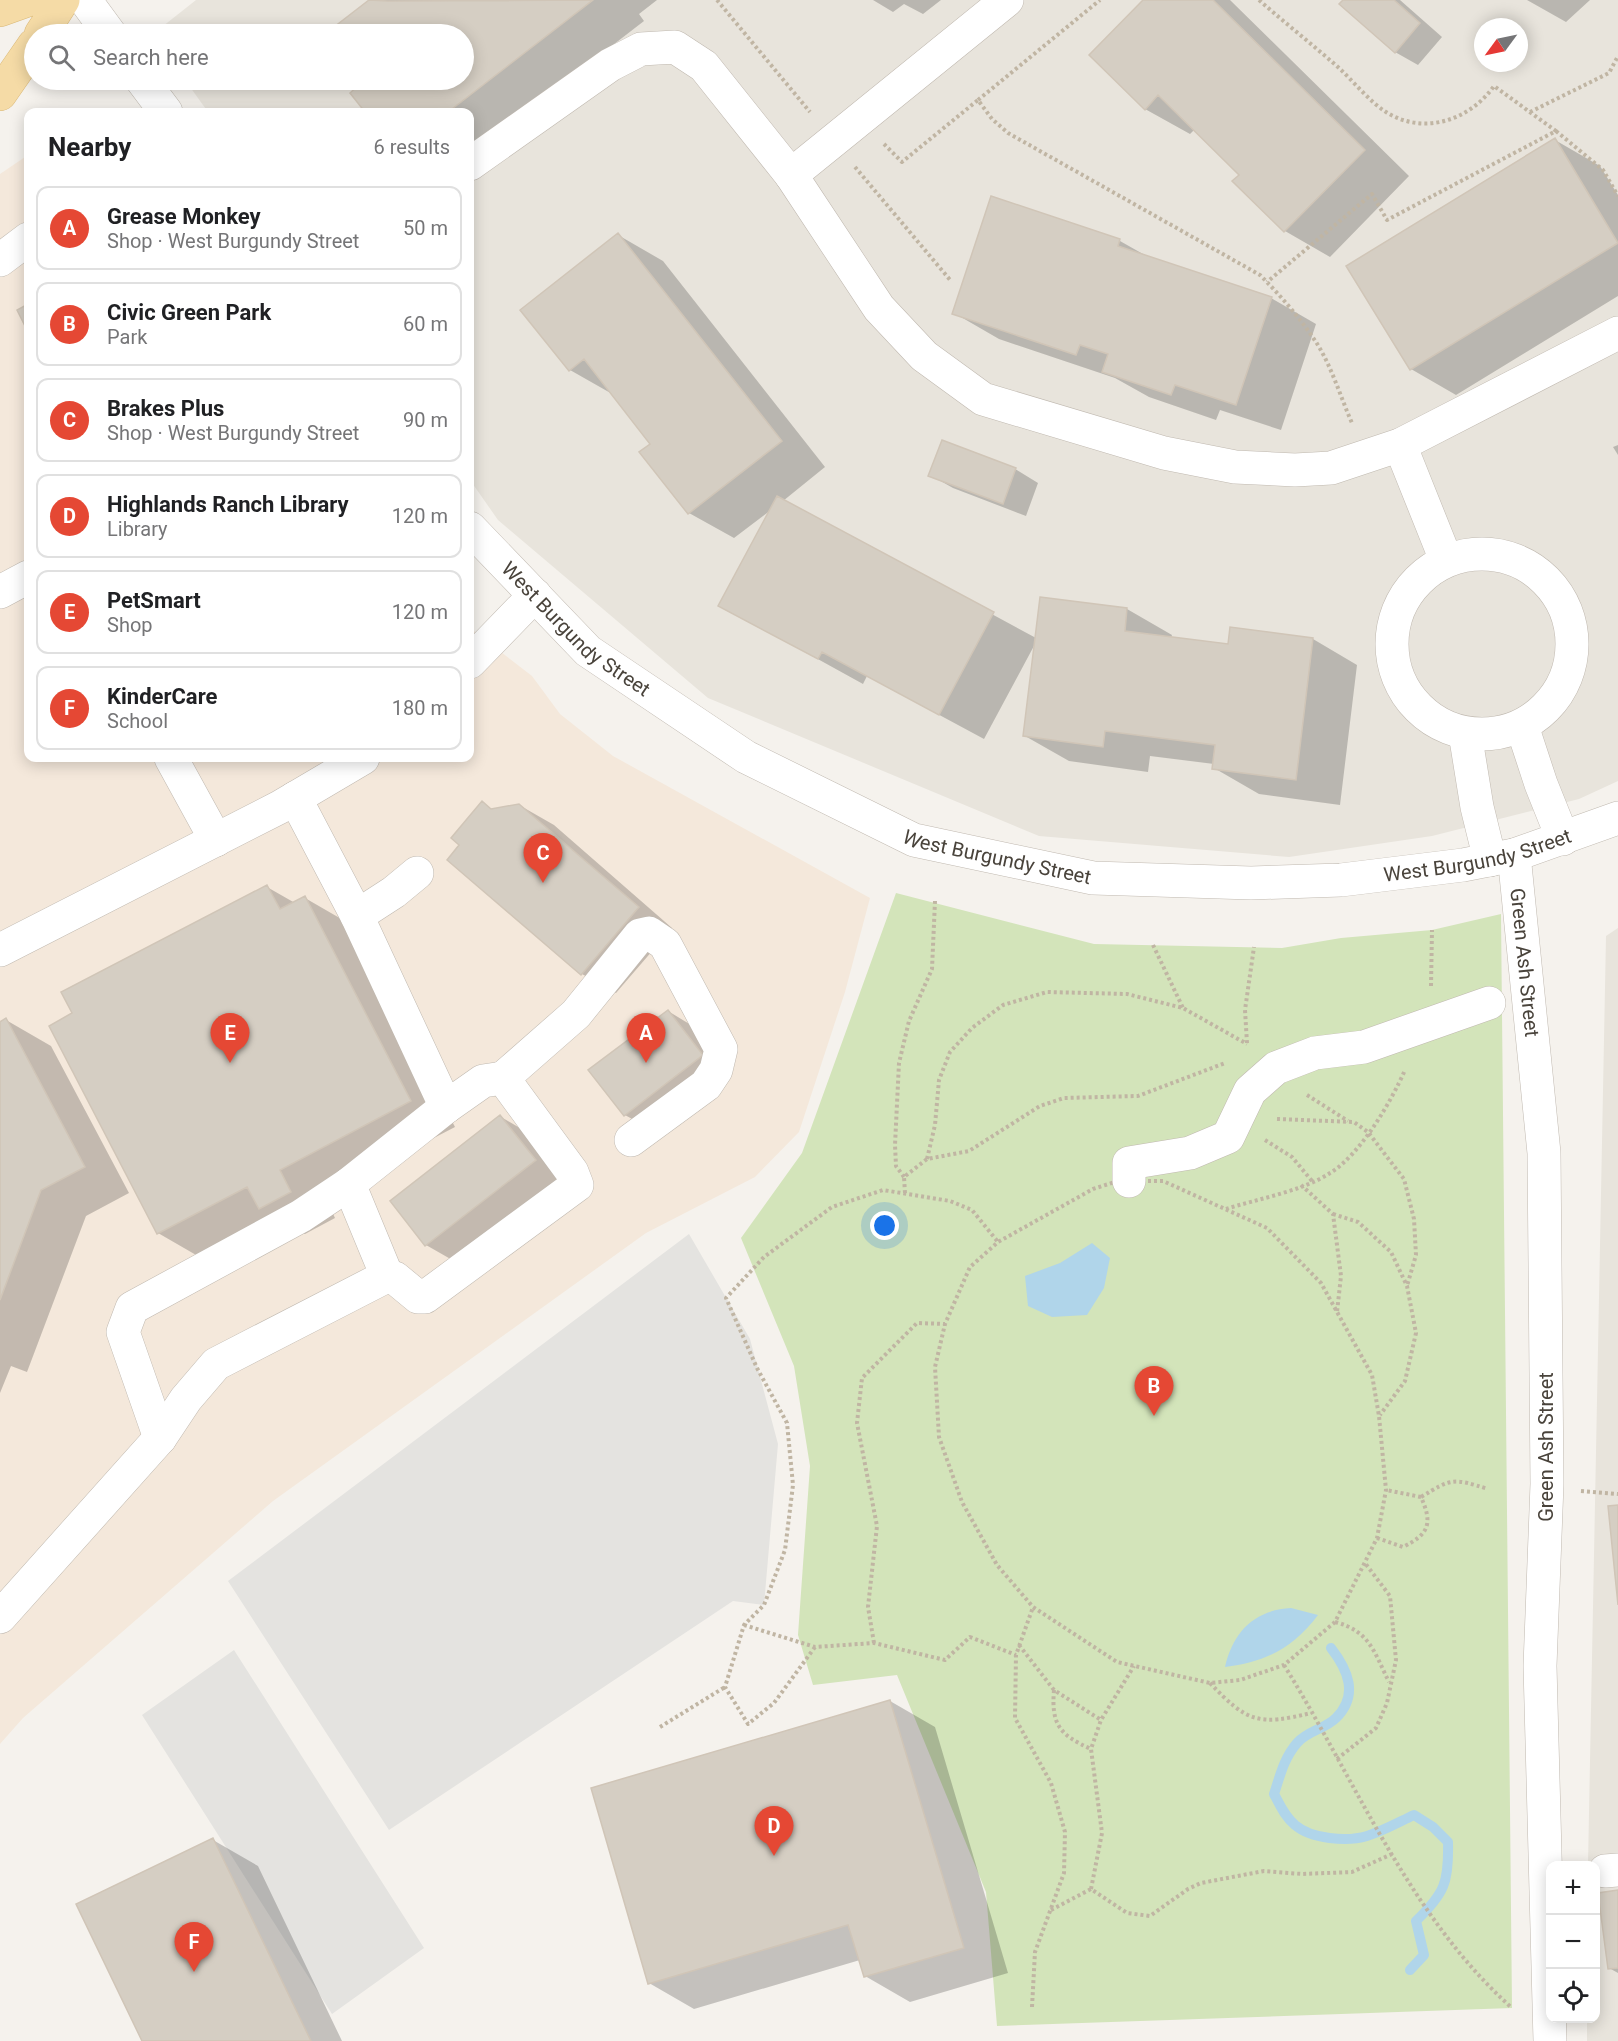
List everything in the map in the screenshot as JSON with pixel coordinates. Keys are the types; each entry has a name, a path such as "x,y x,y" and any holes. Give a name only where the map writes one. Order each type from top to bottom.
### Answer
{"main road":[{"path":"0,10 28,0"},
{"path":"47,24 63,0"},
{"path":"0,94 24,59"}],"street":[{"path":"85,0 103,24"},
{"path":"791,175 1007,0"},
{"path":"474,161 610,65 641,49 675,47 704,66 791,175 879,308 924,356 983,399 1153,450 1235,467 1295,470 1331,468 1400,445 1618,333"},
{"path":"150,90 163,108"},
{"path":"0,260 24,241"},
{"path":"1400,445 1446,560"},
{"name":"West Burgundy Street","path":"474,532 588,651 746,757 914,840 1093,878 1251,884 1341,880 1422,872 1502,858 1563,839 1618,818"},
{"path":"1488,553 1510,557 1529,566 1546,579 1560,596 1569,616 1573,637 1572,659 1566,679 1555,698 1540,714 1522,726 1494,734 1465,732 1445,726 1412,701 1401,683 1394,663 1392,642 1394,622 1402,602 1413,585 1428,571 1446,560 1467,554 1488,553"},
{"path":"0,592 24,579"},
{"path":"474,658 535,595"},
{"path":"1522,726 1541,784 1563,839"},
{"name":"Green Ash Street","path":"1465,732 1477,807 1502,858 1544,1153 1547,1484 1540,1666 1550,2041"},
{"path":"173,762 216,840"},
{"path":"0,950 216,840 356,762"},
{"path":"295,798 357,916 446,1107"},
{"path":"357,916 394,892 417,873"},
{"path":"160,1438 123,1332 132,1308 301,1216 349,1184 446,1107 483,1081 503,1078 576,1014 640,935 649,933 665,944 721,1049 716,1070 706,1086 631,1140"},
{"path":"1129,1181 1129,1163 1190,1153 1228,1137 1250,1091 1276,1068 1315,1053 1364,1047 1489,1003"},
{"path":"0,1617 160,1438 186,1400 216,1364 387,1276 395,1278 418,1297 425,1296 577,1185 572,1172 503,1078"},
{"path":"349,1184 387,1276"}],"path":[{"path":"879,139 902,162 1100,0"},
{"path":"1259,0 1386,112 1413,122 1440,124 1464,115 1483,102 1494,86 1556,131 1603,170 1618,196"},
{"path":"1530,112 1609,73 1618,56"},
{"path":"978,100 992,120 1008,133 1260,274 1317,343 1340,390 1365,456"},
{"path":"1267,282 1372,194 1387,220 1556,131"},
{"path":"905,1193 904,1177 897,1166 895,1145 898,1063 909,1021 932,969 935,901"},
{"path":"1225,1209 1301,1185 1330,1173 1354,1151 1403,1076 1423,1025 1431,996 1432,930"},
{"path":"1153,945 1183,1008"},
{"path":"927,1159 935,1125 939,1080 950,1052 972,1028 1003,1005 1047,992 1088,991 1127,994 1183,1008 1248,1044"},
{"path":"904,1177 927,1159 969,1151 1041,1106 1064,1098 1138,1096 1231,1061"},
{"path":"1271,1119 1354,1122 1368,1132 1404,1179 1412,1209 1416,1255 1407,1286"},
{"path":"1261,1137 1292,1156 1312,1180"},
{"path":"1118,1181 1163,1181 1225,1209 1267,1228 1321,1283 1372,1376 1379,1416 1386,1490 1377,1538 1335,1622 1284,1665 1240,1680 1210,1683 1117,1662 1034,1607 997,1565 962,1502 939,1437 935,1367 945,1324 970,1268 998,1242 1093,1189 1118,1181"},
{"path":"1301,1185 1333,1214 1358,1222 1391,1252 1407,1286 1416,1333 1405,1381 1379,1416"},
{"path":"660,1727 725,1687 744,1625 764,1605 785,1550 793,1485 787,1423 758,1368 726,1298 764,1257 831,1207 883,1190 950,1201 972,1210 998,1242"},
{"path":"1333,1214 1341,1276 1337,1313"},
{"path":"874,1643 868,1607 877,1526 857,1423 862,1378 917,1323 945,1324"},
{"path":"1386,1490 1421,1497 1445,1482 1459,1480 1488,1489"},
{"path":"1580,1491 1618,1494"},
{"path":"1377,1538 1403,1547 1417,1540 1426,1530 1429,1515 1421,1497"},
{"path":"1337,1759 1376,1728 1387,1703 1396,1660 1390,1596 1365,1563"},
{"path":"1032,2007 1035,1952 1064,1873 1065,1832 1051,1783 1015,1718 1016,1654 1034,1607"},
{"path":"1335,1622 1354,1627 1372,1646 1390,1683"},
{"path":"744,1625 815,1647 874,1643 945,1660 970,1637 1016,1654"},
{"path":"1019,1645 1054,1690 1101,1720"},
{"path":"725,1687 747,1724 774,1703 815,1647"},
{"path":"1284,1665 1392,1854 1439,1925 1480,1980 1512,2008"},
{"path":"1091,1889 1102,1833 1091,1749 1101,1720 1134,1666"},
{"path":"1210,1683 1231,1707 1246,1716 1266,1720 1311,1713"},
{"path":"1054,1690 1052,1713 1067,1738 1091,1749"},
{"path":"1091,1889 1127,1913 1150,1916 1188,1889 1201,1883 1264,1871 1302,1874 1352,1872 1392,1854"},
{"path":"1050,1911 1091,1889"}],"shaded area":[{"path":"196,0 1618,0 1618,781 1579,799 1432,836 1289,857 1039,836 708,698 498,520 474,486 474,108 205,108 192,90 474,90 474,24 166,24"},
{"path":"24,158 24,762 474,762 474,631 532,676 560,714 613,756 870,898 845,992 799,1132 755,1177 646,1233 273,1501 23,1718 0,1744 0,174"},
{"path":"1618,928 1618,2041 1587,2041 1587,2023 1600,2023 1600,1861 1588,1861 1606,936"},
{"path":"689,1234 750,1339 778,1444 764,1605 733,1601 389,1830 228,1581"},
{"path":"234,1650 424,1948 332,2014 142,1715"}],"green space":[{"path":"896,893 1094,944 1282,948 1341,938 1432,930 1501,914 1512,2008 997,2026 986,1892 897,1675 813,1685 798,1635 810,1466 794,1366 741,1238 802,1153"}],"water":[{"path":"1092,1243 1110,1258 1104,1288 1087,1315 1052,1317 1028,1306 1025,1276 1060,1263"},
{"path":"1291,1608 1318,1615 1309,1627 1278,1652 1240,1665 1225,1667 1233,1643 1247,1625 1266,1613"}],"building":[{"path":"369,0 593,0 453,108 362,108 350,93 353,90 474,90 474,24 338,24"},
{"path":"1143,0 1213,0 1365,150 1284,232 1232,181 1239,175 1158,95 1145,110 1089,55"},
{"path":"1343,0 1394,0 1420,23 1395,53 1339,4"},
{"path":"1555,138 1618,243 1410,370 1346,266"},
{"path":"991,196 1120,239 1118,246 1272,297 1236,405 1175,385 1171,395 1102,372 1108,354 1080,345 1076,355 952,314"},
{"path":"618,233 782,441 688,514 639,452 650,444 584,359 569,371 520,310"},
{"path":"24,306 24,324 17,310"},
{"path":"942,440 1016,468 1003,504 928,476"},
{"path":"777,496 994,612 939,715 822,652 818,659 718,606"},
{"path":"1040,597 1127,608 1125,631 1228,644 1230,627 1313,638 1296,780 1212,769 1215,745 1105,731 1103,747 1023,736"},
{"path":"482,801 491,809 519,804 639,907 581,975 447,860 459,845 451,838"},
{"path":"267,885 280,909 305,896 411,1101 280,1170 291,1192 259,1209 247,1187 157,1234 49,1026 72,1013 61,992"},
{"path":"668,1010 703,1055 624,1116 588,1070"},
{"path":"6,1018 85,1167 41,1190 0,1300 0,1022"},
{"path":"500,1115 536,1160 425,1246 390,1201"},
{"path":"1618,1505 1618,1605 1608,1506"},
{"path":"890,1700 964,1948 864,1977 848,1925 648,1984 591,1788"},
{"path":"213,1838 311,2041 142,2041 76,1904"},
{"path":"1618,1890 1618,1968 1608,1969 1600,1893"}],"waterway":[{"path":"1331,1648 1342,1665 1349,1683 1347,1700 1336,1718 1297,1743 1280,1774 1274,1794 1291,1822 1302,1830 1320,1836 1340,1839 1359,1838 1414,1815 1433,1827 1448,1842 1448,1867 1443,1886 1433,1902 1416,1921 1424,1955 1410,1970"}],"place":[{"name":"Brakes Plus","path":"543,883"},
{"name":"PetSmart","path":"230,1063"},
{"name":"Grease Monkey","path":"646,1063"},
{"name":"Civic Green Park","path":"1154,1416"},
{"name":"Highlands Ranch Library","path":"774,1856"},
{"name":"KinderCare","path":"194,1972"}]}
